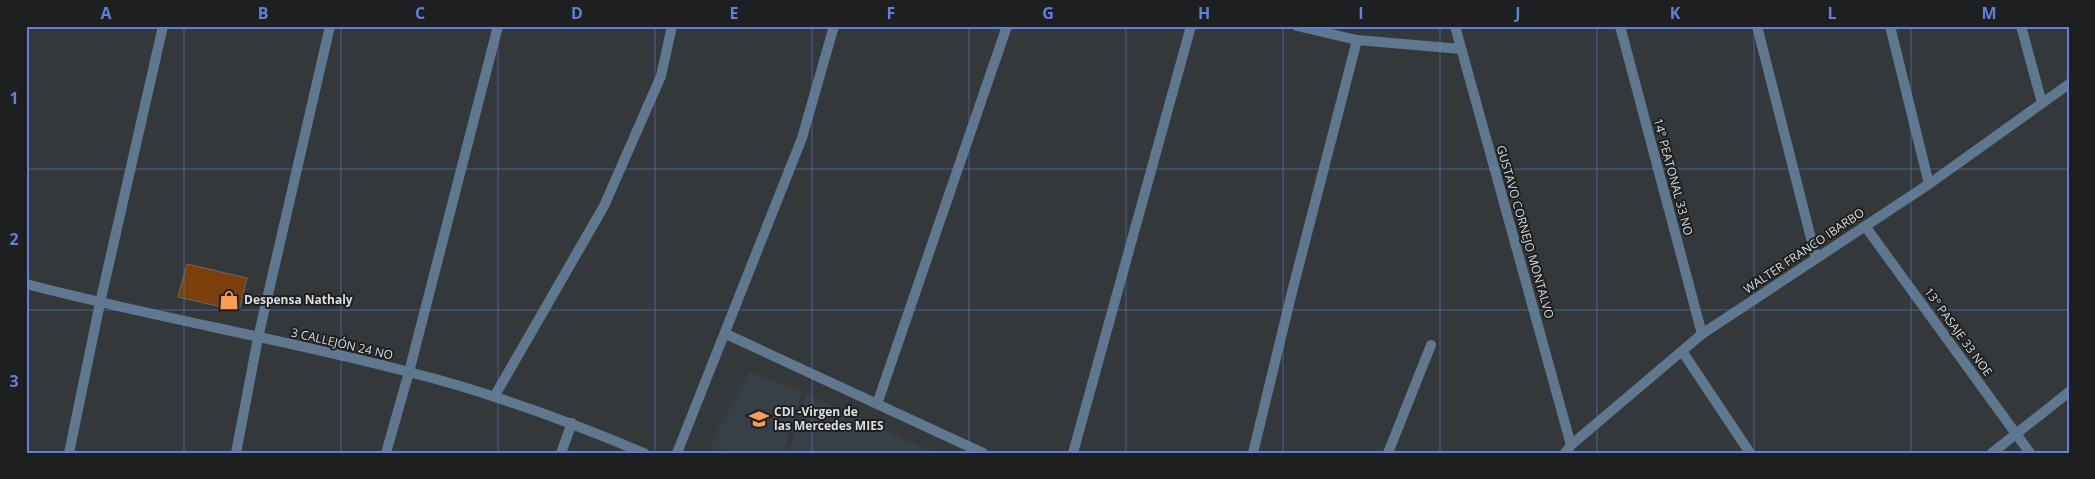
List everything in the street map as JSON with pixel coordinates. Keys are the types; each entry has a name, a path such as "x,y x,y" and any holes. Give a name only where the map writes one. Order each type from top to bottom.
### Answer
{"street":[{"path":"69,453 100,303 163,26"},
{"path":"236,453 258,338 330,26"},
{"path":"386,453 410,372 498,26"},
{"path":"494,397 604,206 661,76 672,26"},
{"path":"677,453 726,334 802,138 834,26"},
{"path":"877,404 1007,26"},
{"path":"1072,453 1191,26"},
{"path":"1297,26 1356,40 1461,49"},
{"name":"GUSTAVO CORNEJO MONTALVO","path":"1455,26 1568,449"},
{"name":"14° PEATONAL 33 NO","path":"1620,26 1702,334"},
{"path":"1757,26 1816,258"},
{"path":"1890,26 1929,184"},
{"path":"2021,26 2042,103"},
{"path":"1253,453 1356,40"},
{"name":"WALTER FRANCO IBARBO","path":"1568,449 1702,334 1929,184 2069,84"},
{"name":"13° PASAJE 33 NOE","path":"1865,226 2030,453"},
{"name":"3 CALLEJÓN 24 NO","path":"26,284 100,303 410,372 572,423 643,453"},
{"path":"726,334 982,453"},
{"path":"1388,453 1431,344"},
{"path":"1682,351 1750,453"},
{"path":"1992,453 2069,392"},
{"path":"561,453 572,423"}],"shaded area":[{"name":"CDI -Virgen de las Mercedes MIES","path":"750,372 802,392 784,453 731,453 710,445"},
{"path":"807,393 933,453 788,453"}],"building":[{"path":"187,264 247,278 239,311 178,297"}],"place":[{"name":"Despensa Nathaly","path":"229,300"},
{"name":"CDI -Virgen de las Mercedes MIES","path":"759,419"}]}
